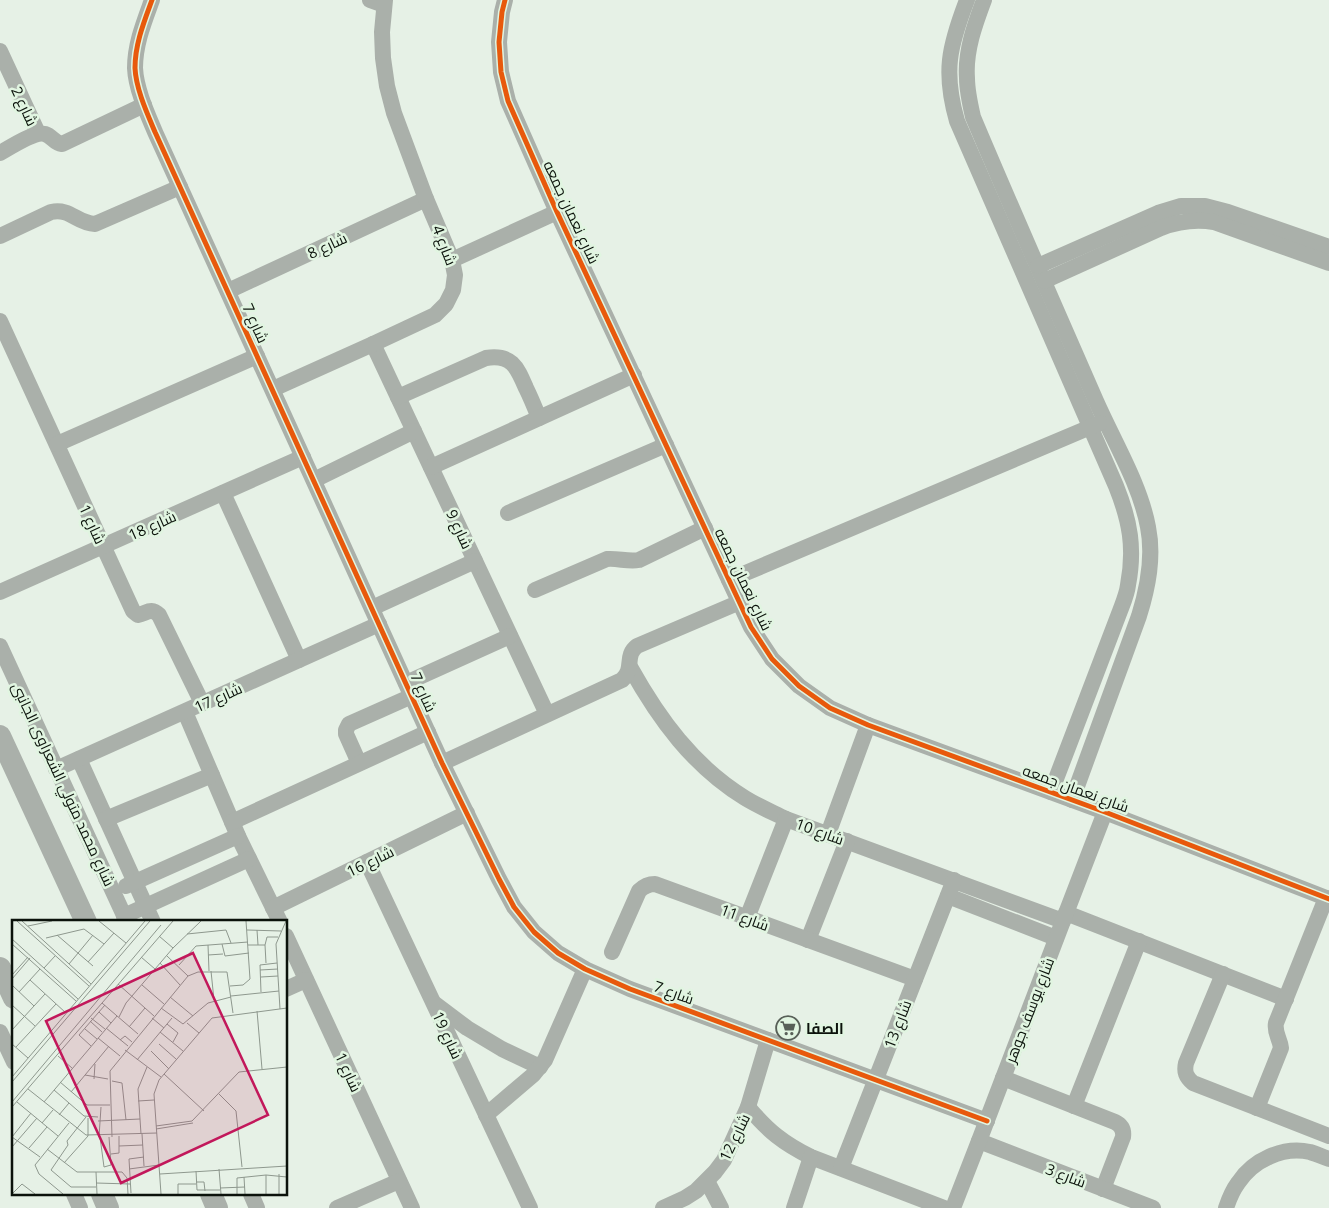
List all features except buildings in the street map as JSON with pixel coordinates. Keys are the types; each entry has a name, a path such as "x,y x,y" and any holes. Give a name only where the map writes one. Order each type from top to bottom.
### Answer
{"street":[{"name":"شارع 7","path":"152,0 136,51 135,70 144,105 442,763 514,906 534,932 558,953 585,970 630,989 987,1121"},
{"name":"شارع نعمان جمعه","path":"505,0 499,42 501,72 508,101 557,212 751,627 772,658 798,686 830,708 868,725 1105,812 1327,898"},
{"path":"967,0 951,47 949,66 949,84 957,121 1023,253 1098,424 1136,487 1144,507 1149,528 1150,572 1146,593 1072,800"},
{"path":"984,0 972,34 968,54 966,76 973,117 1023,253 1038,266 1098,424 1126,510 1131,536 1132,561 1128,587 1051,792"},
{"name":"شارع 4","path":"273,389 434,315 446,304 453,290 455,275 452,260 426,199 394,113 387,86 383,58 380,2"},
{"name":"شارع 2","path":"0,52 38,133"},
{"path":"0,153 38,133 45,134 62,144 144,105"},
{"path":"0,236 51,212 58,211 64,211 88,224 95,224 180,186"},
{"name":"شارع 8","path":"228,291 426,199"},
{"path":"1038,266 1158,213 1181,206 1217,208 1329,247"},
{"path":"452,260 557,212"},
{"path":"1044,281 1161,228 1187,220 1214,222 1329,264"},
{"name":"شارع 1","path":"0,321 133,612 138,615 154,611 159,615 202,703"},
{"name":"شارع 9","path":"373,344 548,714"},
{"path":"57,444 258,356"},
{"path":"398,397 486,358 505,358 519,370 539,418"},
{"path":"431,467 634,375"},
{"path":"729,580 1098,424"},
{"path":"314,480 414,431"},
{"path":"508,513 666,445"},
{"name":"شارع 18","path":"0,592 303,457"},
{"path":"223,493 299,660"},
{"path":"535,590 607,559 638,560 705,528"},
{"path":"372,608 475,561"},
{"path":"442,763 622,680 626,677 630,667 630,655 637,646 740,602"},
{"name":"شارع 17","path":"56,769 379,624"},
{"path":"359,763 346,734 349,724 510,636"},
{"name":"شارع محمد متولي الشعراوى الجانبى","path":"0,646 125,919"},
{"name":"شارع 10","path":"630,667 658,714 694,758 724,784 786,819 847,841 951,888 1064,917 1139,941 1286,999"},
{"path":"185,712 235,829 276,917"},
{"path":"828,834 868,725"},
{"path":"114,892 359,763 428,732"},
{"path":"0,736 85,920"},
{"path":"79,759 152,920"},
{"path":"106,819 212,775"},
{"name":"شارع يوسف جوهر","path":"953,1207 1105,812"},
{"name":"شارع 16","path":"276,917 367,862 467,813"},
{"path":"747,918 786,819"},
{"path":"808,940 847,841"},
{"path":"125,919 146,907 249,859"},
{"name":"شارع 19","path":"367,862 530,1208"},
{"name":"شارع 11","path":"612,952 639,891 644,886 655,884 915,979"},
{"path":"951,888 1056,938"},
{"name":"شارع 13","path":"841,1168 951,888"},
{"path":"1257,1108 1281,1048 1275,1027 1327,898"},
{"name":"شارع 1","path":"288,940 412,1208"},
{"path":"1074,1106 1139,941"},
{"path":"0,968 12,994"},
{"path":"486,1115 540,1067 549,1052 585,970"},
{"path":"1223,974 1186,1063 1185,1072 1187,1076 1193,1083 1329,1136"},
{"path":"288,988 306,980"},
{"path":"433,1003 467,1028 495,1045 540,1067"},
{"name":"شارع 12","path":"664,1208 686,1198 707,1181 724,1160 748,1107 768,1040"},
{"path":"2,1042 12,1059"},
{"path":"1003,1078 1121,1126 1123,1137 1103,1189"},
{"path":"748,1107 776,1136 793,1148 811,1157 953,1207"},
{"name":"شارع 3","path":"979,1142 1153,1208"},
{"path":"1226,1208 1239,1181 1265,1158 1281,1153 1298,1151 1310,1152 1329,1159"},
{"path":"794,1208 811,1157"},
{"path":"337,1208 399,1181"},
{"path":"707,1181 721,1208"},
{"path":"75,1196 80,1208"},
{"path":"103,1196 108,1208"},
{"path":"212,1196 217,1208"},
{"path":"252,1196 257,1208"}],"cycle path":[{"path":"152,0 140,33 135,59 137,84 145,109 442,763 514,907 534,932 558,953 585,969 630,989 987,1121"},
{"path":"505,0 499,42 501,72 508,101 557,212 751,627 772,659 799,686 830,708 868,725 1105,812 1329,899"}],"place":[{"name":"الصفا","path":"788,1028"}]}
